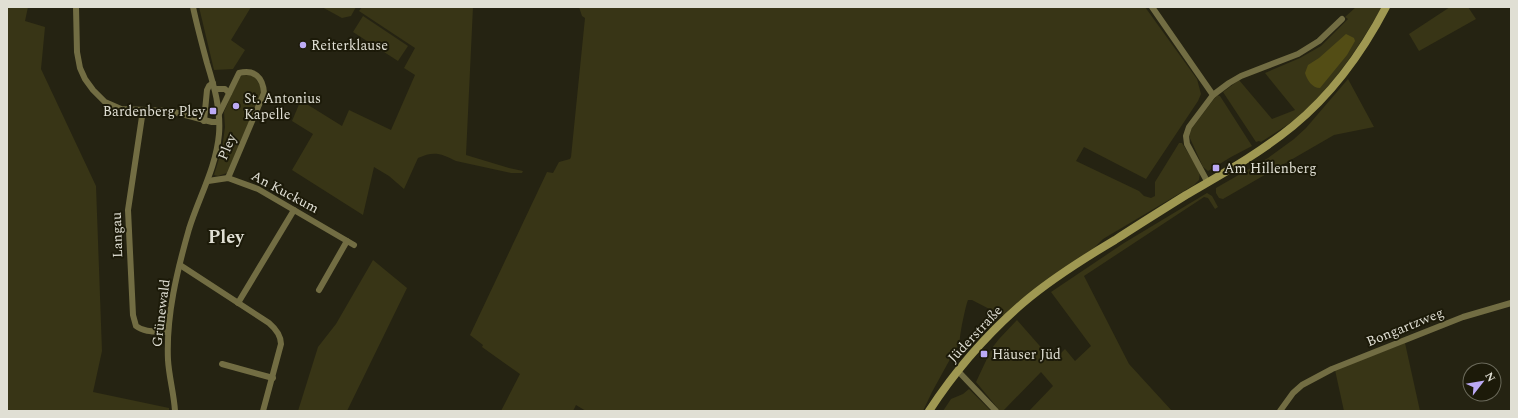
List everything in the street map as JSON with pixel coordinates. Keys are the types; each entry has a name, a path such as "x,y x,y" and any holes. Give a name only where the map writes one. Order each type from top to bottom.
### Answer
{"main road":[{"name":"Jüderstraße","path":"929,411 958,371 1008,317 1048,284 1090,255 1262,149 1293,126 1331,89 1363,48 1386,7"}],"street":[{"path":"76,7 77,52 80,68 85,79 93,90 105,102 115,108 170,112 204,121 219,122"},
{"name":"Pley","path":"186,242 208,181 217,149 219,122 214,86 198,31 193,7"},
{"path":"1152,7 1213,95"},
{"path":"1208,182 1187,144 1186,136 1188,127 1213,95 1241,76 1298,54 1319,41 1342,19"},
{"name":"Pley","path":"219,114 224,107 239,73 249,71 261,80 264,87 264,93 228,178"},
{"path":"204,121 207,90 209,86 225,89 229,93"},
{"name":"Langau","path":"143,110 128,210 133,315 136,326 140,330 168,332"},
{"name":"An Kuckum","path":"208,181 216,178 228,178 258,189 354,245"},
{"path":"238,303 294,210"},
{"path":"319,290 347,240"},
{"name":"Grünewald","path":"175,411 168,360 168,332 175,287 186,242"},
{"path":"180,265 269,323 279,334 282,344 264,411"},
{"name":"Bongartzweg","path":"1280,411 1293,392 1310,380 1442,324 1511,303"},
{"path":"222,364 273,378"},
{"path":"958,371 996,411"}],"shaded area":[{"path":"7,7 28,7 25,21 45,27 41,69 96,186 102,351 93,392 169,408 169,411 7,411"},
{"path":"199,7 251,7 231,40 245,50 233,69 214,70"},
{"path":"322,7 356,7 351,16 342,18"},
{"path":"362,7 473,7 466,155 523,171 522,173 511,173 456,161 446,156 428,154 418,158 404,189 389,176 374,167 363,215 292,170 313,134 292,121 300,102 305,103 342,126 349,110 391,130 415,75 404,68 415,48 359,11"},
{"path":"579,7 1145,7 1197,79 1201,94 1198,101 1146,179 1084,147 1076,161 1139,191 1144,196 1151,198 1155,196 1155,182 1179,143 1182,143 1200,172 1199,180 1194,185 1103,239 1087,255 1004,315 1001,315 972,300 968,300 960,341 923,411 586,411 576,405 573,411 501,411 520,374 482,347 483,345 470,335 547,172 553,173 559,162 570,159 571,157 585,18 582,16"},
{"path":"1356,7 1382,7 1352,55 1317,99 1289,124 1261,142 1256,142 1223,92 1239,80 1272,119 1295,110 1265,73 1300,58 1321,46 1348,19 1345,17"},
{"path":"1450,7 1468,7 1476,19 1419,51 1409,34"},
{"path":"363,16 408,46 398,61 353,32"},
{"path":"1346,34 1354,38 1355,41 1347,55 1320,88 1315,87 1309,81 1305,73 1308,65 1319,58"},
{"path":"244,75 254,76 261,87 261,93 227,173 218,176 214,175 222,149 225,127 224,112 239,77"},
{"path":"1348,79 1374,127 1334,135 1223,199 1219,198 1216,193 1216,188 1268,158 1294,139 1306,128"},
{"path":"1217,95 1220,96 1252,146 1208,171 1203,167 1189,136 1192,128"},
{"path":"1207,193 1212,196 1218,207 1215,209 1208,198 1204,197 1084,276 1129,364 1172,411 1029,411 1053,386 1041,372 1003,411 1000,411 976,382 992,348 1017,320 1053,361 1065,349 1075,361 1091,346 1051,292 1124,243"},
{"path":"373,260 407,288 347,411 298,411 318,347 336,324"},
{"path":"1405,343 1420,411 1344,411 1335,370"},
{"path":"969,389 991,411 943,411 951,399 963,394"}],"place":[{"name":"Reiterklause","path":"303,45"},
{"name":"St. Antonius Kapelle","path":"236,106"},
{"name":"Bardenberg Pley","path":"213,111"},
{"name":"Am Hillenberg","path":"1216,168"},
{"name":"Häuser Jüd","path":"984,354"}],"district":[{"name":"Pley","path":"226,237"}]}
